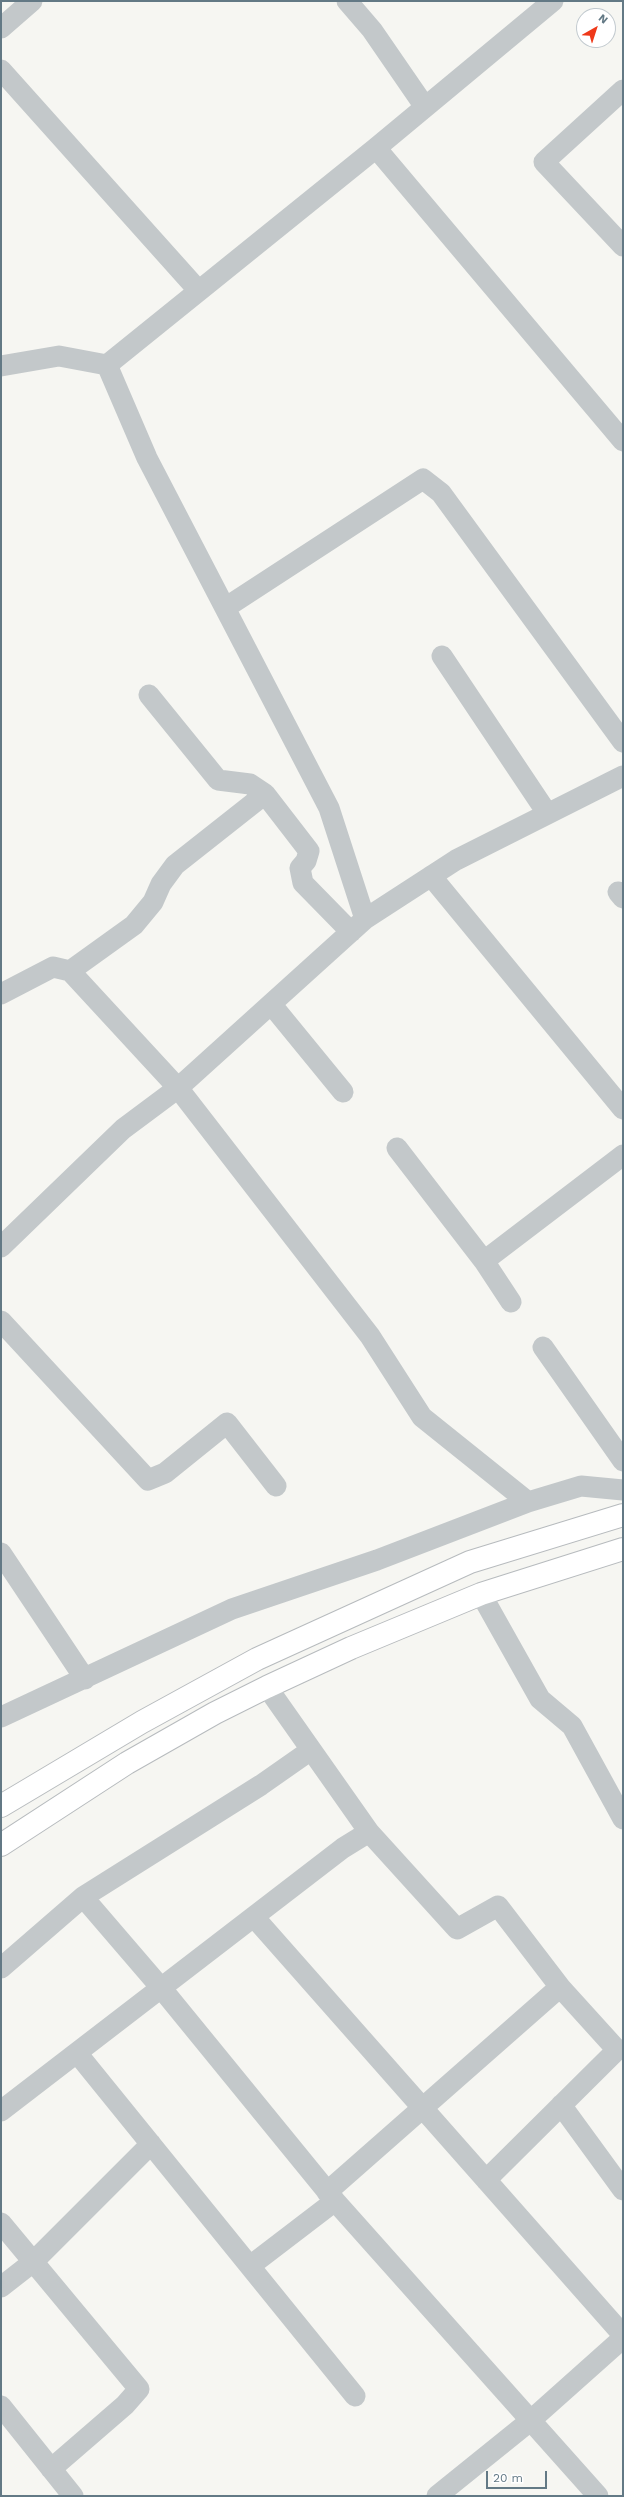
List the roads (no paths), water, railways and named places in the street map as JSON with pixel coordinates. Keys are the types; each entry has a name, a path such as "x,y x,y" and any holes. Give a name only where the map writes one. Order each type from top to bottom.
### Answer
{"highway":[{"path":"1,1806 142,1722 264,1655 470,1562 623,1515"},
{"path":"1,1844 127,1763 215,1713 267,1687 351,1648 481,1594 623,1549"}],"street":[{"path":"1,28 32,1"},
{"path":"347,1 372,30 425,107"},
{"path":"107,365 198,290 376,148 553,1"},
{"path":"1,70 198,290"},
{"path":"623,90 544,162 623,246"},
{"path":"376,148 623,440"},
{"path":"1,366 59,356 107,365"},
{"path":"107,365 147,458 329,808 358,925"},
{"path":"225,608 423,479 441,493 623,742"},
{"path":"442,656 547,813"},
{"path":"149,695 218,780 250,784 265,794 309,852 306,861 300,868 303,883 358,925"},
{"path":"1,1246 123,1129 178,1088 358,925 456,860 623,776"},
{"path":"70,971 134,925 153,902 161,884 175,865 265,794"},
{"path":"431,876 623,1110"},
{"path":"1,994 53,966 70,971 178,1088 370,1336 422,1417 528,1502"},
{"path":"271,1004 343,1092"},
{"path":"397,1148 484,1261 511,1302"},
{"path":"484,1261 623,1155"},
{"path":"1,1321 148,1480 165,1474 227,1423 276,1486"},
{"path":"543,1347 623,1461"},
{"path":"1,1717 232,1610 377,1560 528,1502 582,1486 623,1490"},
{"path":"1,1553 84,1679"},
{"path":"481,1594 540,1699 572,1726 623,1819"},
{"path":"267,1687 369,1832 457,1929 498,1906 560,1987 617,2050 486,2180"},
{"path":"1,1968 83,1897 261,1785 311,1750"},
{"path":"1,2111 162,1989 343,1848 369,1832"},
{"path":"83,1897 162,1989 331,2197 598,2496"},
{"path":"254,1917 623,2336 530,2421 442,2494"},
{"path":"250,2266 331,2197 423,2108 560,1987"},
{"path":"78,2053 355,2396"},
{"path":"561,2105 623,2190"},
{"path":"1,2287 33,2262 151,2144"},
{"path":"1,2223 139,2389 125,2405 51,2469"},
{"path":"1,2406 73,2496"}]}
